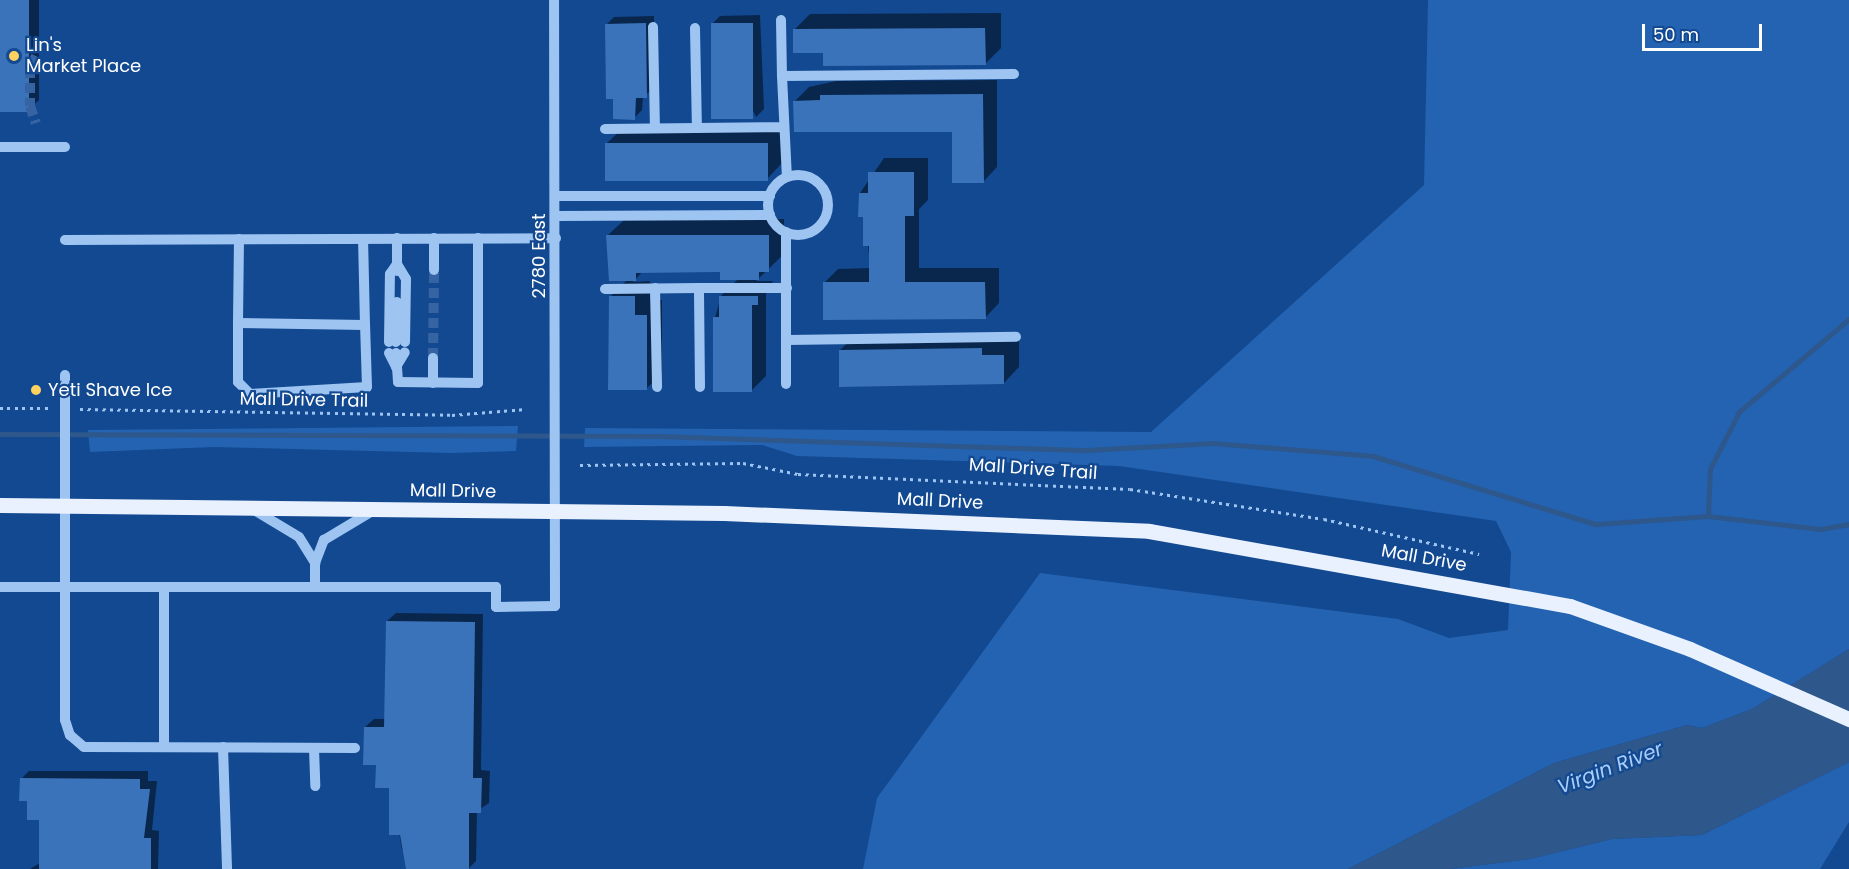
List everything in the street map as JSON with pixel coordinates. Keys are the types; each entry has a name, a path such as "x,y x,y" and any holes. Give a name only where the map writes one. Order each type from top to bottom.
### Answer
{"main road":[{"name":"Mall Drive","path":"0,505 880,517 1149,531 1476,587 1570,606 1690,649 1849,719"}],"street":[{"name":"2780 East","path":"315,587 496,587 496,607 555,606 558,512 554,0"},
{"path":"781,20 782,127 787,177 770,196 770,215 786,232 786,384"},
{"path":"653,27 655,128"},
{"path":"695,28 697,128"},
{"path":"782,76 1014,74"},
{"path":"605,129 782,127"},
{"path":"0,147 65,147"},
{"path":"786,232 814,230 829,206 816,180 787,177"},
{"path":"555,196 770,196"},
{"path":"556,216 770,215"},
{"path":"397,238 397,264 406,279 397,347 396,368 399,382 478,383 478,238"},
{"path":"434,238 434,270"},
{"path":"65,240 556,238"},
{"path":"239,239 238,382 250,394 367,387 363,239"},
{"path":"397,264 390,274 397,347"},
{"path":"655,288 657,387"},
{"path":"699,288 700,387"},
{"path":"605,289 787,288"},
{"path":"238,323 365,325"},
{"path":"787,340 1016,337"},
{"path":"433,358 433,383"},
{"path":"65,375 65,720 70,735 84,747 356,748"},
{"path":"248,508 299,537 315,563"},
{"path":"0,587 315,587 315,563 324,540 376,509"},
{"path":"164,587 164,747"},
{"path":"223,747 227,869"},
{"path":"314,748 315,786"}],"path":[{"path":"0,408 48,408"},
{"name":"Mall Drive Trail","path":"80,409 452,414 526,409"},
{"name":"Mall Drive Trail","path":"580,465 743,464 798,474 1130,489 1324,519 1479,554"}],"shaded area":[{"path":"1428,0 1849,0 1849,649 1752,709 1702,728 1687,725 1554,763 1348,869 863,869 877,798 1040,573 1398,619 1449,638 1508,630 1511,552 1496,521 1119,466 797,456 762,445 584,447 585,428 1151,432 1424,185"},
{"path":"518,426 516,451 451,453 214,447 90,452 88,430"},
{"path":"1849,762 1849,822 1820,869 1450,869 1530,859 1612,839 1702,835"}],"water":[{"name":"Virgin River","path":"1849,649 1849,762 1702,835 1612,839 1530,859 1450,869 1348,869 1554,763 1687,725 1702,728 1752,709"}],"building":[{"name":"Lin's Market Place","path":"0,0 29,0 29,112 0,112"},
{"path":"646,23 647,98 636,98 635,120 613,119 613,99 606,99 605,24"},
{"path":"711,23 753,23 753,119 711,119"},
{"path":"985,28 986,65 823,66 823,53 793,53 793,29"},
{"path":"983,94 984,183 952,183 952,132 794,132 793,101 820,100 820,95"},
{"path":"605,143 768,143 768,181 605,181"},
{"path":"868,172 914,172 914,216 905,216 905,282 985,282 986,319 823,320 823,282 869,282 869,246 863,246 863,217 858,217 859,193 868,193"},
{"path":"606,235 769,235 769,272 759,272 759,280 720,280 720,272 636,273 636,281 609,281"},
{"path":"609,296 635,296 635,315 647,315 647,390 608,390"},
{"path":"719,296 758,296 758,305 752,305 752,392 713,392 713,317 719,317"},
{"path":"982,348 982,355 1004,355 1004,384 839,387 839,350"},
{"path":"386,621 475,622 473,778 482,778 481,813 469,813 469,869 406,869 400,835 389,835 389,788 375,788 376,765 363,765 364,727 384,727"},
{"path":"20,778 140,779 140,789 150,789 144,838 151,838 151,869 39,869 39,820 27,820 27,801 19,801"}],"waterway":[{"path":"1708,516 1710,469 1739,412 1849,319"},
{"path":"0,434 659,436 1087,450 1213,443 1373,456 1596,524 1708,516 1821,529 1849,524"}],"tunnel":[{"path":"36,56 30,68 30,106 36,123"},
{"path":"433,358 434,270"}],"place":[{"name":"Lin's Market Place","path":"14,56"},
{"name":"Yeti Shave Ice","path":"36,390"}]}
